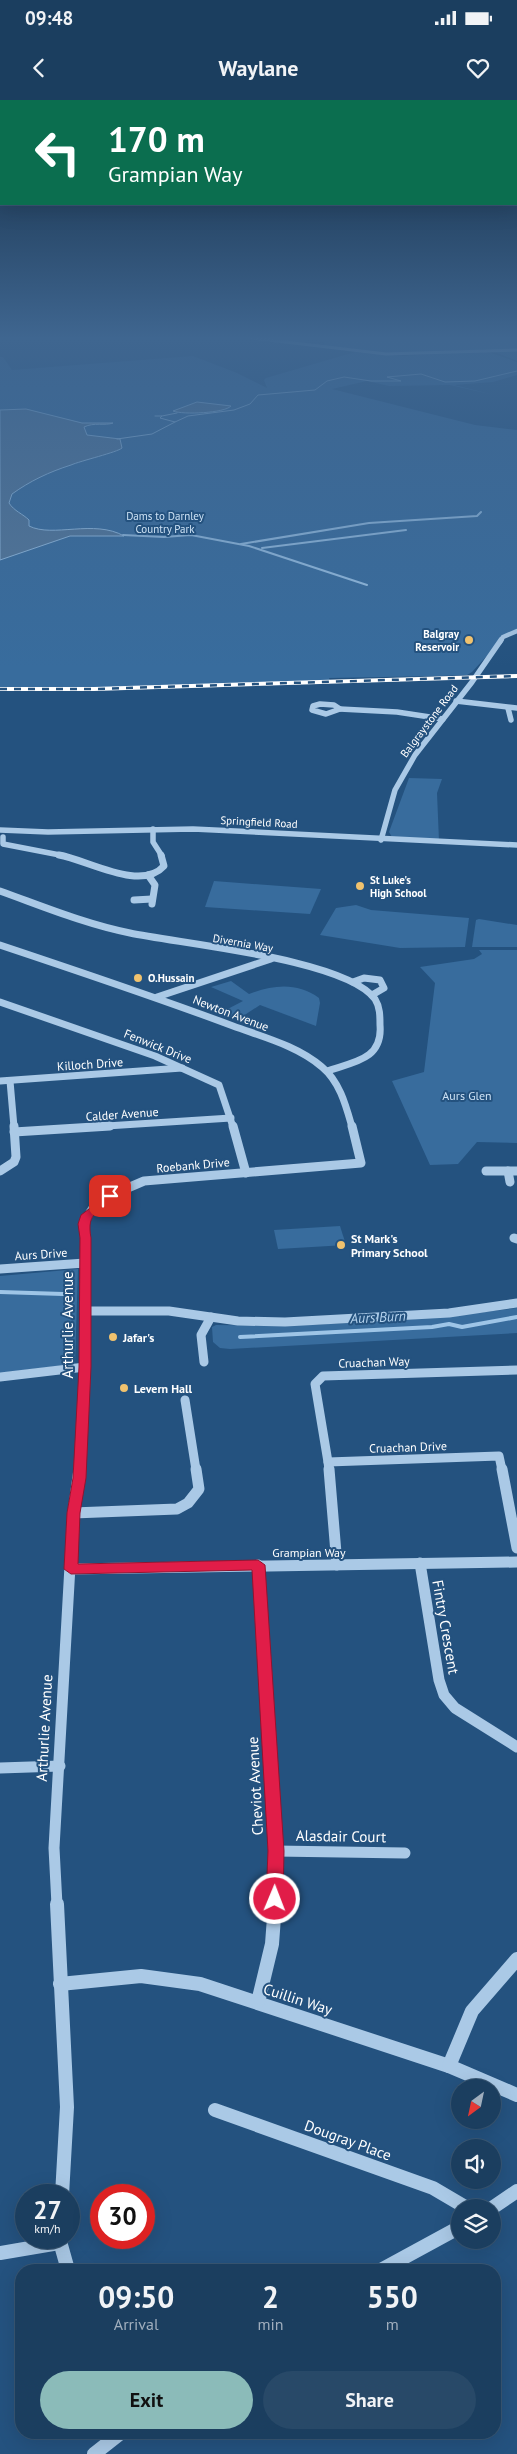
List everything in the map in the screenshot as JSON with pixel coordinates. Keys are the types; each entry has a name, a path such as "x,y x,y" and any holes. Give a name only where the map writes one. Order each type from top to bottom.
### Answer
{"street":[{"name":"Balgraystone Road","path":"381,840 395,790 402,775 503,637 517,631"},
{"path":"456,701 517,708"},
{"path":"340,709 323,716 313,711 312,708 324,702 340,709 396,712 443,719"},
{"path":"508,708 511,720"},
{"path":"2,842 28,851 73,857 124,875 148,875 162,870 166,863 165,859 152,844 150,838 152,829"},
{"name":"Springfield Road","path":"0,830 46,832 152,829 214,830 381,840 517,845"},
{"path":"134,900 152,902 154,885 148,875"},
{"name":"Divernia Way","path":"0,891 72,917 128,933 271,958 333,972 353,982 372,995"},
{"name":"Newton Avenue","path":"0,945 157,997 294,1049 312,1059 327,1071 348,1108 361,1163"},
{"path":"157,997 271,958"},
{"path":"327,1071 364,1059 377,1046 382,1028 380,1007 372,995 384,988 380,980 364,978 353,982"},
{"name":"Fenwick Drive","path":"0,1002 100,1035 219,1085 224,1095 246,1173"},
{"name":"Killoch Drive","path":"0,1081 182,1068"},
{"path":"0,1171 14,1162 16,1157 10,1081"},
{"name":"Calder Avenue","path":"14,1132 231,1118"},
{"name":"Roebank Drive","path":"85,1263 86,1238 83,1224 86,1215 125,1187 144,1181 361,1163"},
{"path":"486,1171 513,1171 510,1182"},
{"name":"Aurs Drive","path":"0,1269 85,1263"},
{"name":"Arthurlie Avenue","path":"63,2184 67,2107 54,1848 74,1513 79,1478 85,1367 85,1263"},
{"path":"84,1311 169,1311 238,1321 285,1322 448,1312 517,1303"},
{"path":"204,1362 201,1335 210,1317"},
{"path":"0,1378 85,1367"},
{"name":"Cruachan Way","path":"328,1462 315,1384 323,1376 517,1370"},
{"path":"74,1513 172,1511 184,1507 193,1499 199,1489 185,1400"},
{"name":"Cruachan Drive","path":"328,1462 499,1456 517,1548"},
{"path":"328,1462 337,1565"},
{"name":"Grampian Way","path":"71,1569 517,1562"},
{"name":"Fintry Crescent","path":"420,1563 439,1680 444,1694 456,1708 517,1747"},
{"name":"Cheviot Avenue","path":"258,1565 276,1851 274,1940 268,1973 258,2002"},
{"path":"0,1768 60,1766"},
{"name":"Alasdair Court","path":"276,1851 405,1853"},
{"path":"449,2066 472,2011 517,1959"},
{"name":"Cuillin Way","path":"60,1984 141,1976 200,1984 449,2066 517,2095"},
{"name":"Dougray Place","path":"215,2110 433,2188 452,2199"},
{"path":"501,2202 517,2192"},
{"path":"392,2264 451,2232"},
{"path":"0,2253 18,2249"},
{"path":"62,2249 66,2264"},
{"path":"94,2454 113,2439"}],"green space":[{"name":"Dams to Darnley Country Park","path":"0,448 517,448 517,630 508,633 467,675 329,678 330,681 94,688 0,688"},
{"path":"409,778 442,779 437,793 439,841 392,837 389,832"},
{"path":"214,881 321,889 310,914 205,907"},
{"path":"356,905 371,910 469,918 465,947 400,948 320,935 336,908"},
{"path":"476,920 517,925 517,947 472,947"},
{"name":"Aurs Glen","path":"479,950 517,950 517,1143 477,1142 458,1164 430,1165 392,1081 424,1072 435,983 420,967 474,959 482,954"},
{"path":"231,981 249,994 276,987 294,987 311,993 319,998 320,1003 316,1026 260,1005 237,1020 220,1013 243,1001 211,987"},
{"path":"340,1226 346,1245 278,1249 274,1230"},
{"path":"78,1269 75,1364 0,1373 0,1276"},
{"path":"517,1308 517,1333 230,1349 220,1348 213,1342 212,1327 216,1325 292,1325 367,1322"}],"shaded area":[{"path":"0,448 122,448 47,474 12,494 9,503 29,520 29,526 39,529 100,529 124,536 70,536 0,560"}],"waterway":[{"path":"241,544 369,523 477,516 481,512"},
{"path":"262,548 406,530"},
{"path":"123,535 164,537 191,535 249,546 367,585"},
{"name":"Aurs Burn","path":"0,1292 63,1294"},
{"name":"Aurs Burn","path":"240,1337 432,1327 449,1324 462,1327 517,1317"}],"railway":[{"path":"0,689 94,689 517,676"}],"place":[{"name":"Balgray Reservoir","path":"469,640"},
{"name":"St Luke's High School","path":"360,886"},
{"name":"O.Hussain","path":"138,978"},
{"name":"St Mark's Primary School","path":"341,1245"},
{"name":"Jafar's","path":"113,1337"},
{"name":"Levern Hall","path":"124,1388"}],"route":[{"path":"110,1196 86,1215 83,1224 86,1238 85,1367 79,1478 74,1513 71,1569 258,1565 276,1851 275,1899"}]}
